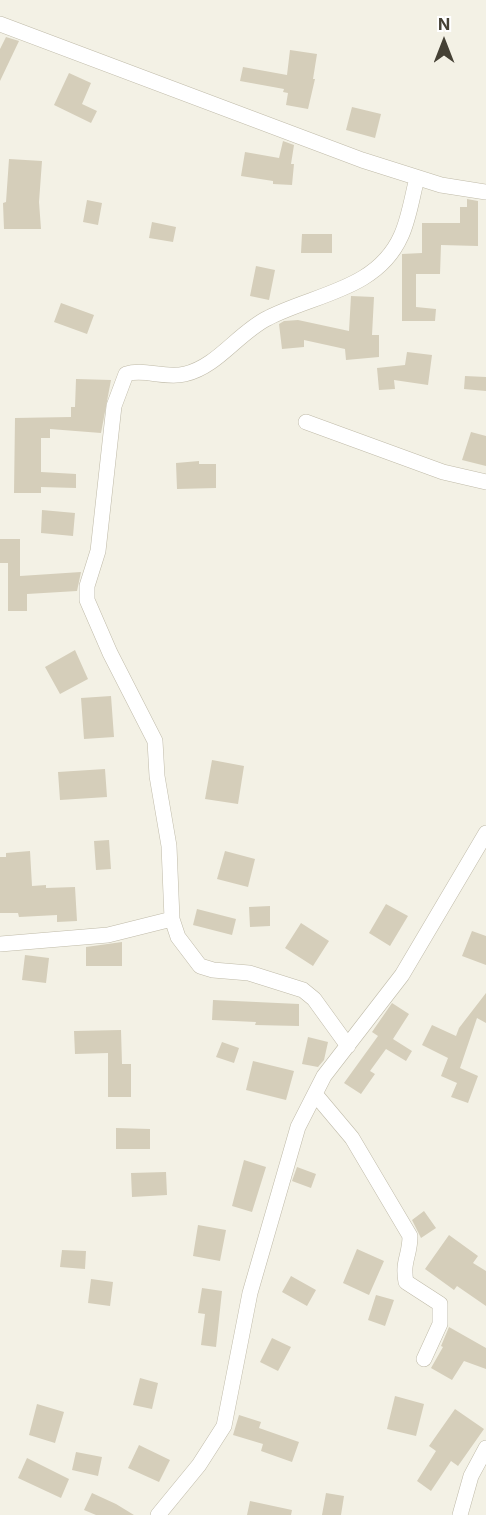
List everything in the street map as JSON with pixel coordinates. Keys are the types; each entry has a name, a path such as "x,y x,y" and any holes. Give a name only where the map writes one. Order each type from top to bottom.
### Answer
{"street":[{"path":"0,24 341,152 417,178 486,192"},
{"path":"348,1046 314,999 303,990 249,973 213,970 200,966 178,937 172,919 169,846 157,776 155,741 110,653 87,600 87,586 98,551 114,406 126,374 133,372 162,376 198,370 267,318 344,288 376,271 401,237 417,178"},
{"path":"306,422 443,472 486,482"},
{"path":"158,1515 199,1465 224,1426 250,1293 298,1127 324,1077 402,975 486,833"},
{"path":"0,944 108,935 172,919"},
{"path":"315,1094 352,1138 410,1236 410,1250 403,1266 406,1282 440,1304 440,1324 424,1359"},
{"path":"460,1515 471,1476 486,1448"}],"building":[{"path":"6,37 19,41 0,81 0,49"},
{"path":"290,50 317,54 313,79 315,79 308,109 286,105 288,93 283,92 284,89 240,81 243,67 287,75"},
{"path":"69,73 91,83 82,104 97,111 91,123 54,105"},
{"path":"352,107 381,114 375,138 346,130"},
{"path":"283,141 294,145 291,164 294,164 292,185 273,184 273,181 241,176 245,152 279,158"},
{"path":"9,159 42,161 39,202 41,229 4,229 3,203 6,202"},
{"path":"467,199 478,201 478,246 441,245 440,274 416,274 416,307 436,309 435,321 402,321 402,254 422,253 422,223 460,223 460,207 467,207"},
{"path":"87,200 102,203 98,225 83,222"},
{"path":"152,222 176,227 173,242 149,238"},
{"path":"302,234 332,234 332,253 301,253"},
{"path":"256,266 275,270 269,300 250,296"},
{"path":"351,296 374,297 372,335 379,335 379,357 346,360 345,349 304,340 304,347 282,349 279,324 284,321 298,320 349,331"},
{"path":"61,303 94,315 87,334 54,322"},
{"path":"407,352 432,355 428,385 394,380 395,389 379,390 377,368 405,365"},
{"path":"465,376 486,377 486,391 464,389"},
{"path":"76,379 111,380 101,433 50,429 50,438 41,438 41,472 76,474 76,488 41,487 41,493 14,493 15,418 71,417 71,407 75,407"},
{"path":"471,432 486,436 486,466 462,460"},
{"path":"199,461 199,464 216,464 216,488 177,489 176,463"},
{"path":"42,510 75,513 73,536 41,533"},
{"path":"0,539 20,539 20,576 81,572 77,591 27,594 27,611 8,611 8,563 0,563"},
{"path":"75,650 88,679 60,694 45,667"},
{"path":"111,696 114,737 84,739 81,698"},
{"path":"212,760 244,766 238,804 205,799"},
{"path":"105,769 107,797 60,800 58,772"},
{"path":"109,840 111,869 96,870 94,841"},
{"path":"30,851 32,886 75,887 77,921 57,922 57,915 19,917 18,913 0,913 0,857 6,857 6,853"},
{"path":"225,851 255,859 248,887 217,879"},
{"path":"386,904 408,916 390,946 369,933"},
{"path":"270,906 270,926 250,927 249,907"},
{"path":"197,909 236,919 232,935 193,925"},
{"path":"301,923 329,941 313,966 285,948"},
{"path":"472,931 486,936 486,965 462,956"},
{"path":"122,942 122,966 86,966 86,947"},
{"path":"25,955 49,958 46,983 22,980"},
{"path":"486,993 486,1023 477,1018 460,1068 478,1076 468,1103 451,1097 457,1083 441,1076 448,1058 422,1045 432,1025 456,1036 459,1028"},
{"path":"213,1000 299,1004 299,1026 255,1025 256,1022 212,1020"},
{"path":"392,1003 409,1014 393,1039 412,1051 406,1061 386,1049 370,1071 375,1074 361,1094 344,1083 378,1036 372,1032"},
{"path":"121,1030 122,1064 131,1064 131,1097 108,1097 108,1053 75,1054 74,1031"},
{"path":"308,1037 328,1042 324,1060 318,1067 302,1064"},
{"path":"222,1042 239,1048 234,1063 216,1057"},
{"path":"253,1061 294,1071 286,1100 246,1090"},
{"path":"116,1128 150,1129 150,1149 116,1149"},
{"path":"244,1160 266,1167 252,1212 232,1206"},
{"path":"297,1167 316,1174 311,1188 292,1181"},
{"path":"166,1172 167,1195 132,1197 131,1173"},
{"path":"424,1211 436,1228 421,1238 412,1220"},
{"path":"198,1225 226,1230 220,1261 193,1256"},
{"path":"449,1235 478,1256 473,1263 486,1271 486,1306 457,1286 454,1290 425,1269"},
{"path":"357,1249 384,1261 369,1295 343,1283"},
{"path":"62,1250 86,1251 85,1269 60,1267"},
{"path":"291,1276 316,1290 307,1306 282,1292"},
{"path":"91,1279 113,1282 110,1306 88,1303"},
{"path":"202,1288 222,1291 216,1347 201,1345 205,1314 198,1313"},
{"path":"376,1295 394,1300 385,1326 368,1320"},
{"path":"449,1327 486,1348 486,1369 464,1361 452,1380 431,1368 443,1347 441,1346"},
{"path":"272,1338 291,1347 278,1371 260,1362"},
{"path":"140,1378 158,1383 152,1409 133,1405"},
{"path":"395,1396 424,1404 416,1436 387,1429"},
{"path":"37,1404 64,1412 55,1443 29,1435"},
{"path":"455,1409 484,1429 458,1466 451,1461 431,1491 417,1481 436,1451 429,1446"},
{"path":"239,1415 261,1422 259,1428 299,1442 292,1462 261,1451 263,1444 233,1435"},
{"path":"139,1445 170,1460 159,1482 128,1468"},
{"path":"76,1452 102,1457 98,1476 72,1470"},
{"path":"27,1458 69,1479 61,1498 18,1478"},
{"path":"92,1493 134,1515 96,1515 84,1510"},
{"path":"326,1493 344,1496 341,1515 322,1515"},
{"path":"250,1501 292,1510 291,1515 247,1515"}]}
